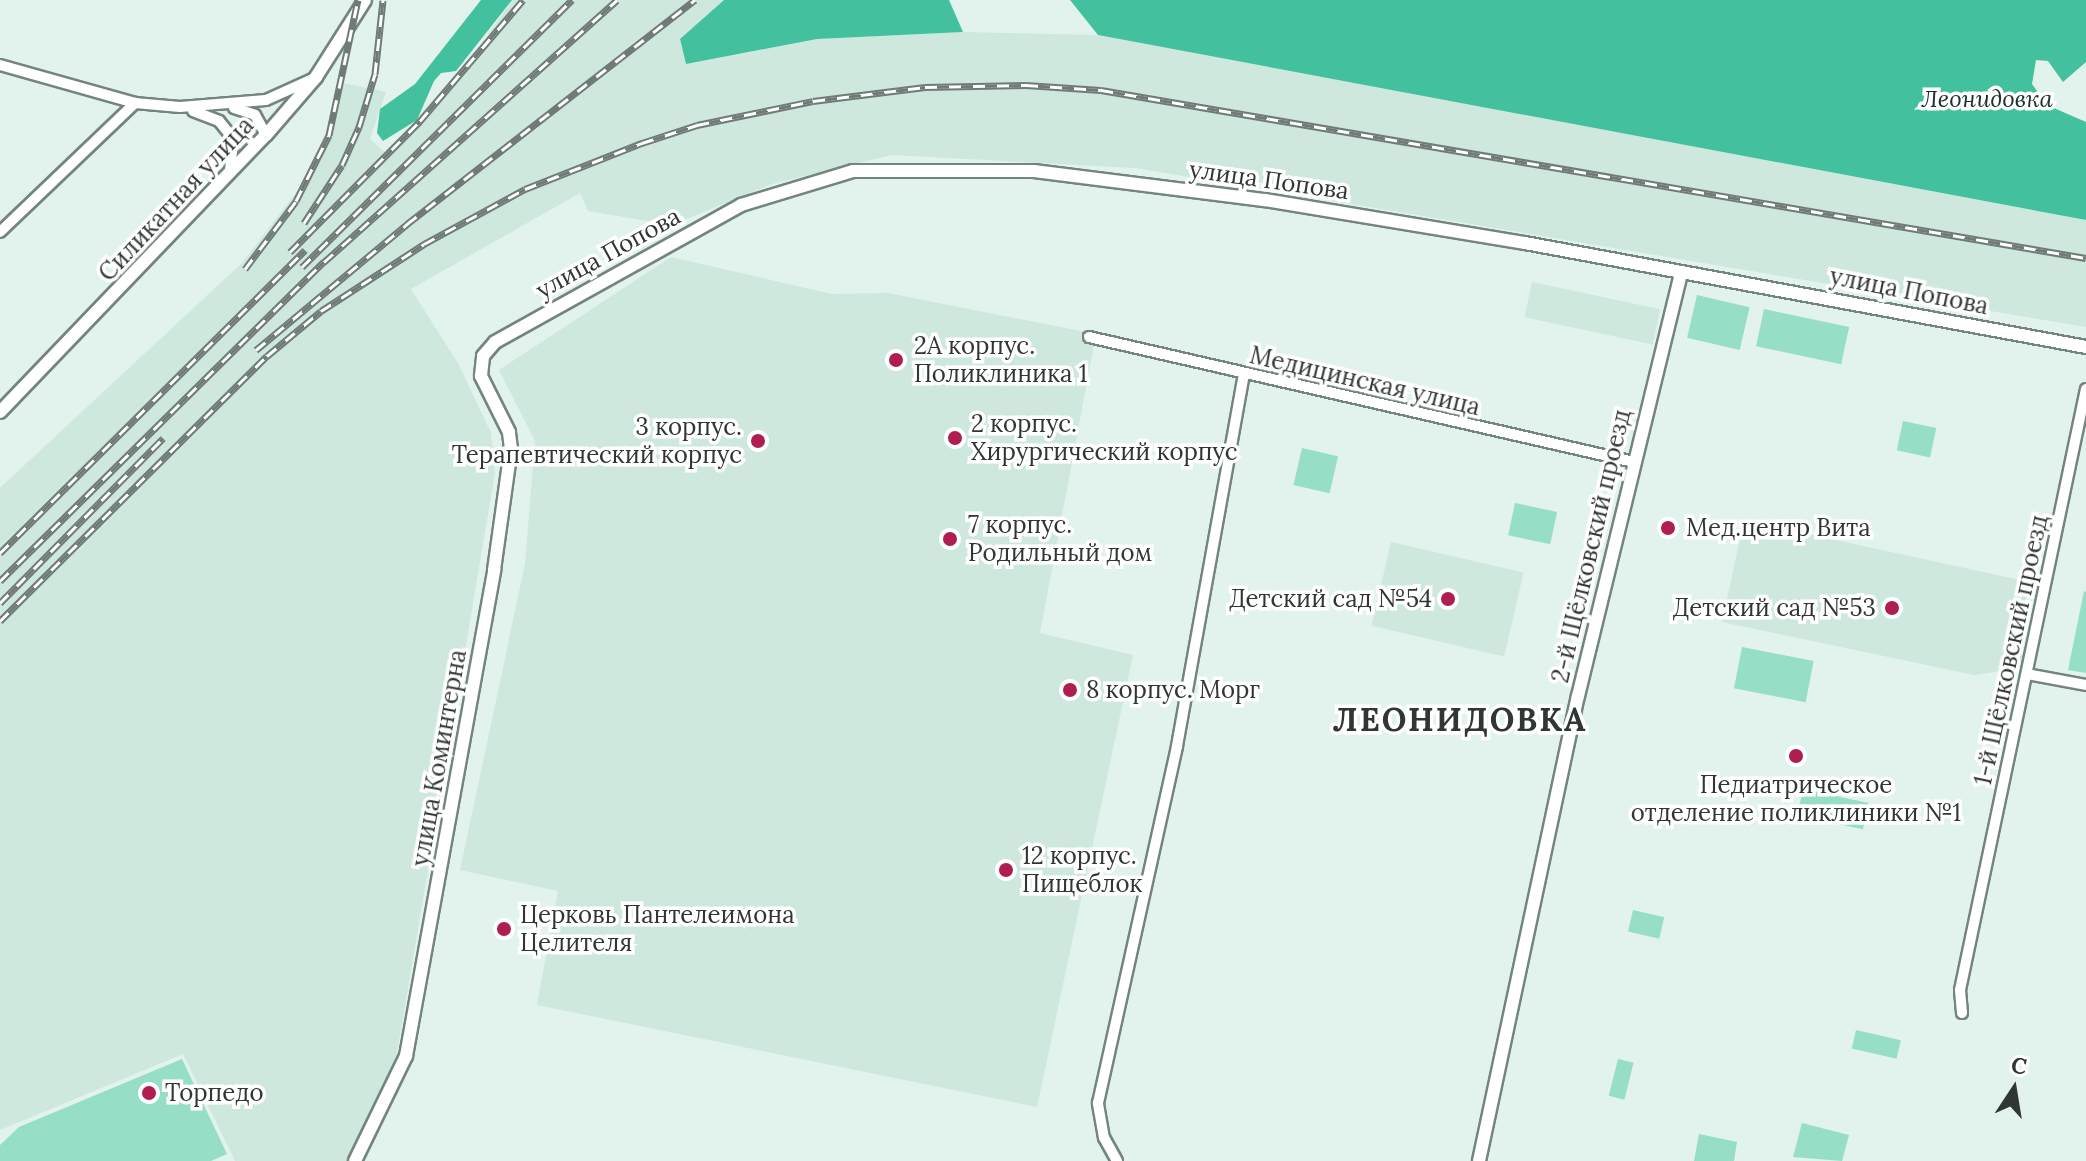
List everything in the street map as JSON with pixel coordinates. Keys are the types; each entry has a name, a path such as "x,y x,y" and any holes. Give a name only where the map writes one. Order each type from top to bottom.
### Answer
{"street":[{"name":"Силикатная улица","path":"0,412 229,177 316,77 365,0"},
{"path":"0,65 135,103 180,107 229,106 266,100 316,77"},
{"path":"0,232 135,103"},
{"path":"229,106 255,115 266,135"},
{"path":"180,107 219,121 228,132 233,142 229,177"},
{"name":"улица Попова","path":"483,356 502,338 741,205 853,171 1034,171 1269,200 2086,347"},
{"name":"2-й Щёлковский проезд","path":"1479,1161 1634,462 1681,272"},
{"name":"Медицинская улица","path":"1089,337 1634,462"},
{"name":"улица Коминтерна","path":"355,1161 406,1056 494,570 511,449 509,432 481,376 483,356"},
{"path":"1117,1161 1104,1138 1098,1103 1177,746 1244,374"},
{"name":"1-й Щёлковский проезд","path":"1962,1013 1960,990 2086,389"},
{"path":"2027,674 2086,685"}],"shaded area":[{"path":"512,0 724,0 680,39 686,64 817,39 963,32 1098,35 2086,220 2086,327 1135,168 892,155 772,184 672,225 588,211 580,193 411,289 459,365 491,433 495,473 397,1053 350,1161 235,1161 183,1054 0,1130 0,488 243,262 298,190 326,136 344,83 386,92 370,139 386,153 478,49"},
{"path":"671,257 832,294 888,293 1096,334 1040,633 1133,655 1037,1107 537,1005 558,891 460,870 525,564 535,441 499,370"},
{"path":"1532,282 1660,309 1653,344 1525,317"},
{"path":"1744,520 2039,584 2023,668 1974,675 1722,622"},
{"name":"Детский сад №54","path":"1391,542 1524,573 1504,656 1372,626"}],"green space":[{"path":"481,0 512,0 456,71 441,73 434,81 417,120 383,141 377,133 380,109 415,84"},
{"path":"724,0 949,0 963,32 817,39 686,64 680,39"},
{"name":"Леонидовка","path":"1070,0 2086,0 2086,62 2063,82 2048,61 2036,60 2032,84 2047,105 2086,122 2086,220 1098,35"},
{"path":"1697,295 1750,307 1740,350 1687,338"},
{"path":"1764,309 1849,327 1841,364 1756,346"},
{"path":"1903,421 1936,428 1930,457 1897,450"},
{"path":"1302,448 1338,456 1330,493 1293,485"},
{"path":"1515,503 1557,512 1550,544 1508,535"},
{"path":"2086,592 2086,673 2068,670"},
{"path":"1742,647 1814,661 1806,702 1734,688"},
{"path":"1803,789 1869,803 1863,829 1797,815"},
{"path":"1633,910 1664,917 1659,939 1628,931"},
{"path":"1856,1030 1901,1040 1897,1059 1852,1049"},
{"name":"Торпедо","path":"182,1059 227,1154 211,1161 0,1161 0,1145 19,1127"},
{"path":"1618,1059 1634,1063 1624,1100 1609,1096"},
{"path":"1802,1123 1849,1135 1842,1161 1793,1157"},
{"path":"1699,1134 1737,1142 1734,1161 1694,1161"}],"railway":[{"path":"245,269 296,201 329,135 358,0"},
{"path":"304,223 342,165 359,127 375,74 383,0"},
{"path":"290,252 420,121 523,0"},
{"path":"302,267 572,0"},
{"path":"0,581 324,262 617,0"},
{"path":"256,350 407,224 695,0"},
{"path":"0,621 267,356 321,311 424,244 525,189 642,143 697,125 813,101 925,87 1026,85 1101,90 2086,258"},
{"path":"0,553 305,250"},
{"path":"0,603 163,438"}],"place":[{"name":"2А корпус. Поликлиника 1","path":"896,360"},
{"name":"2 корпус. Хирургический корпус","path":"955,438"},
{"name":"3 корпус. Терапевтический корпус","path":"758,441"},
{"name":"Мед.центр Вита","path":"1668,528"},
{"name":"7 корпус. Родильный дом","path":"950,539"},
{"name":"Детский сад №54","path":"1448,599"},
{"name":"Детский сад №53","path":"1892,608"},
{"name":"8 корпус. Морг","path":"1070,690"},
{"name":"Педиатрическое отделение поликлиники №1","path":"1796,756"},
{"name":"12 корпус. Пищеблок","path":"1006,870"},
{"name":"Церковь Пантелеимона Целителя","path":"504,929"},
{"name":"Торпедо","path":"149,1093"}],"district":[{"name":"ЛЕОНИДОВКА","path":"1460,720"}]}
